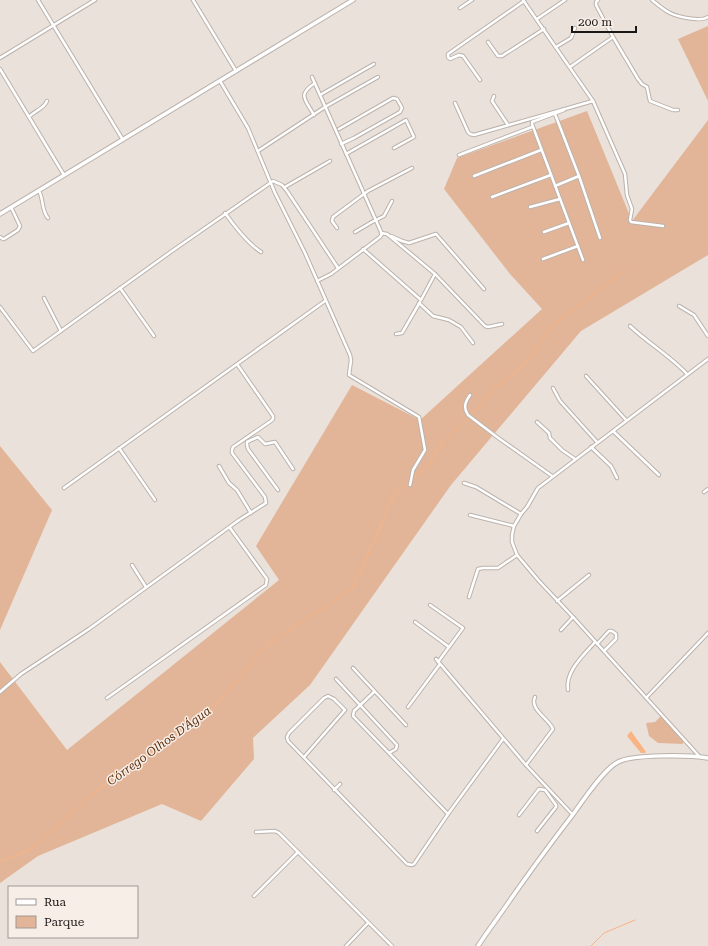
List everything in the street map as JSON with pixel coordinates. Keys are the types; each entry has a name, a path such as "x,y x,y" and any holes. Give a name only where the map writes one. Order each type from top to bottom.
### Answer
{"street":[{"path":"38,0 123,140"},
{"path":"0,58 96,0"},
{"path":"193,0 236,71"},
{"path":"0,214 353,0"},
{"path":"460,8 472,0"},
{"path":"480,80 463,56 460,54 450,59 448,54 524,0 593,101 625,174 627,195 632,209 631,222 663,226"},
{"path":"537,19 565,0"},
{"path":"598,0 596,4 613,38 638,79 647,87 650,102 678,110"},
{"path":"652,0 676,16 702,20 708,17"},
{"path":"556,47 572,38 575,28"},
{"path":"488,42 498,56 502,56 544,29"},
{"path":"570,67 613,38"},
{"path":"320,94 374,64"},
{"path":"0,69 64,175"},
{"path":"312,77 382,233"},
{"path":"258,151 325,107 378,77"},
{"path":"220,81 248,128 350,355 350,376 419,417 426,450 413,470 410,486"},
{"path":"314,115 304,96 304,92 315,83"},
{"path":"494,96 492,100 508,125"},
{"path":"339,129 393,98 397,99 402,108 400,112 341,144"},
{"path":"29,118 34,111 44,106 46,101"},
{"path":"455,104 468,132 474,135 593,101"},
{"path":"564,109 555,114 532,122 532,126 583,260"},
{"path":"555,114 579,176 600,238"},
{"path":"346,154 406,120 414,137 394,148"},
{"path":"459,155 532,126"},
{"path":"474,176 542,150"},
{"path":"285,187 330,161"},
{"path":"337,228 332,221 332,218 364,194 412,168"},
{"path":"492,197 551,175"},
{"path":"555,186 579,176"},
{"path":"0,307 33,350 274,180 285,187 338,268"},
{"path":"39,191 42,198 44,211 48,218"},
{"path":"530,207 560,199"},
{"path":"355,232 386,215 392,201"},
{"path":"0,237 3,240 18,230 20,226 11,207"},
{"path":"225,214 238,231 261,252"},
{"path":"544,232 569,223"},
{"path":"317,281 328,276 381,236 382,233"},
{"path":"382,233 407,243 436,234 484,289"},
{"path":"387,234 435,274 486,326 502,324"},
{"path":"543,259 578,246"},
{"path":"363,249 420,301 433,316 449,320 461,327 473,343"},
{"path":"396,334 402,333 435,274"},
{"path":"120,288 154,336"},
{"path":"44,298 61,331"},
{"path":"64,488 326,301"},
{"path":"678,306 694,314 708,336"},
{"path":"630,326 640,336 661,350 687,374"},
{"path":"699,757 557,601 517,555 512,542 514,526 538,488 708,359"},
{"path":"0,692 21,674 89,629 239,520 264,504 266,500 232,453 232,450 233,447 271,421 273,416 237,364"},
{"path":"586,376 626,420"},
{"path":"553,388 560,401 597,442"},
{"path":"470,395 465,407 468,415 496,437 552,476"},
{"path":"537,422 549,433 550,438 574,460"},
{"path":"612,431 659,475"},
{"path":"254,432 265,444 275,442 294,468"},
{"path":"258,437 250,440 246,445 278,490"},
{"path":"591,447 611,466 617,478"},
{"path":"119,448 155,500"},
{"path":"219,466 229,483 237,490 251,513"},
{"path":"464,483 476,487 521,514"},
{"path":"704,492 708,489"},
{"path":"470,515 514,526"},
{"path":"107,698 266,585 267,579 230,528"},
{"path":"469,598 477,570 483,568 498,568 517,555"},
{"path":"132,565 146,587"},
{"path":"557,601 589,575"},
{"path":"408,707 463,628 430,605"},
{"path":"561,630 573,617"},
{"path":"415,622 449,647"},
{"path":"568,690 570,674 585,653 608,632 612,631 616,634 616,639 604,651"},
{"path":"646,698 708,633"},
{"path":"436,659 503,739 573,815"},
{"path":"352,668 406,725"},
{"path":"336,679 397,745 396,749 389,753"},
{"path":"374,692 353,712 353,716 448,814"},
{"path":"304,757 345,710 332,697 328,696 324,698 288,734 288,740 334,790 407,864 410,865 414,864 448,814 503,739"},
{"path":"526,765 553,729 534,706 535,697"},
{"path":"478,946 541,856 606,772 617,762 623,760 683,755 708,758"},
{"path":"334,790 340,784"},
{"path":"519,815 539,789 542,789 555,802 556,807 538,831"},
{"path":"549,795 552,792"},
{"path":"256,832 278,832 392,946"},
{"path":"254,896 298,852"},
{"path":"346,946 368,923"}],"green space":[{"path":"708,26 708,101 678,39"},
{"path":"587,111 632,221 708,120 708,255 581,331 451,485 310,685 253,738 254,759 201,821 162,804 38,856 0,883 0,662 67,750 279,580 256,546 352,385 420,420 542,309 510,274 444,189 457,158"},
{"path":"0,446 52,510 0,630"},
{"path":"661,716 683,739 683,744 658,743 649,736 646,723 655,722"}],"shaded area":[{"path":"631,731 646,752 645,753 641,753 627,736"}],"waterway":[{"name":"Córrego Olhos D'Água","path":"412,479 427,468 442,443 466,420 493,390 525,364 553,325 625,270"},
{"name":"Córrego Olhos D'Água","path":"0,861 30,850 100,788 214,707 267,645 353,588 395,493 410,481"},
{"path":"591,946 604,933 635,920"}]}
